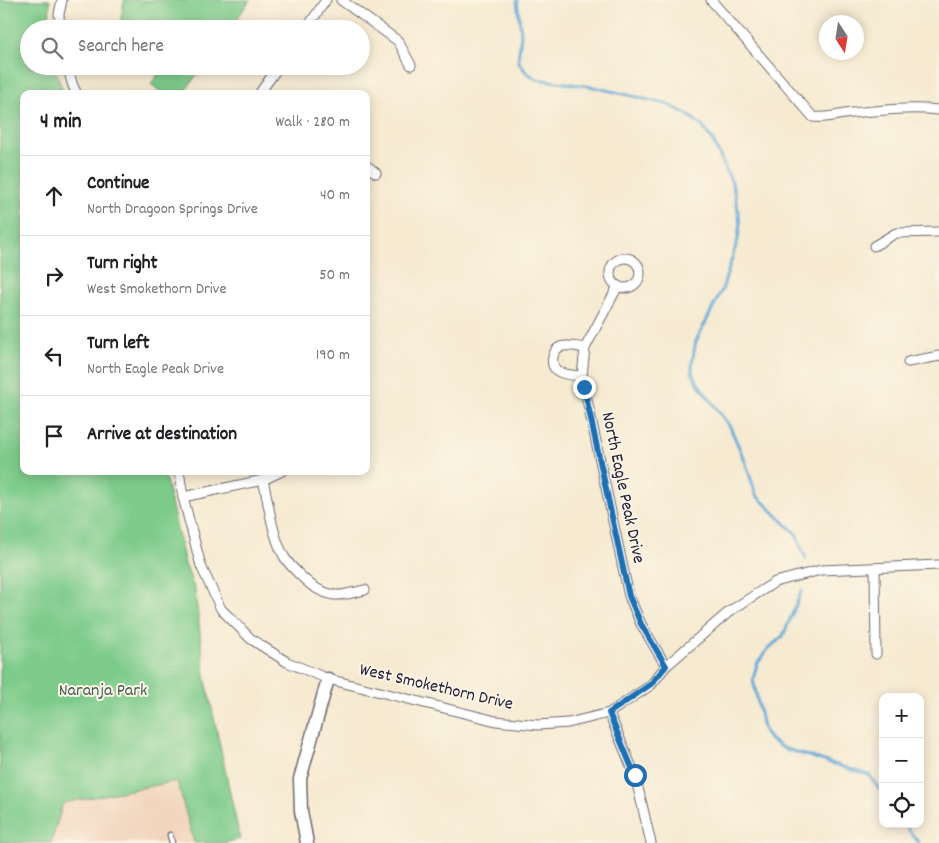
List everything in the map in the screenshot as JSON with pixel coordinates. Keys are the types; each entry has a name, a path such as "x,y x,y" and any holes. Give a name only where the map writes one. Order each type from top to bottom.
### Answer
{"street":[{"path":"59,20 62,0"},
{"path":"312,20 326,0"},
{"path":"341,0 369,20"},
{"path":"710,0 813,117 824,118 841,114 900,108 939,110"},
{"path":"370,21 398,41 411,65"},
{"path":"70,75 75,90"},
{"path":"264,90 273,75"},
{"path":"370,168 376,173"},
{"path":"874,246 896,233 939,232"},
{"name":"North Eagle Peak Drive","path":"618,286 585,348 582,376 629,596 641,624 666,666"},
{"path":"582,376 557,371 554,367 553,358 557,349 562,347 585,348"},
{"path":"908,362 939,356"},
{"name":"West Smokethorn Drive","path":"180,475 201,566 221,609 251,640 287,662 328,679 496,721 538,725 560,723 609,713 651,684 666,666 730,612 775,582 821,570 939,565"},
{"path":"184,497 263,480 274,475"},
{"path":"263,480 280,546 285,558 295,570 308,582 321,590 334,594 365,590"},
{"path":"875,568 876,654"},
{"path":"307,843 301,811 300,779 328,679"},
{"path":"609,713 635,775 651,843"}],"lane":[{"path":"170,836 172,843"}],"shaded area":[{"path":"177,781 194,843 30,843 24,811"}],"green space":[{"name":"Naranja Park","path":"0,0 50,0 49,20 20,20 20,75 57,75 63,90 20,90 20,475 165,475 185,564 195,590 205,676 240,839 224,843 194,843 177,781 63,803 51,843 0,843"},
{"path":"124,0 250,0 236,20 121,20"},
{"path":"158,75 197,75 186,90 158,90 151,84"}],"waterway":[{"path":"517,0 521,34 518,61 526,72 536,79 594,87 666,104 687,114 702,126 713,141 732,183 740,223 738,239 722,290 696,341 692,372 697,382 730,427 745,461 756,495 796,534 806,559"},
{"path":"802,590 783,636 768,649 757,664 753,679 763,728 768,738 783,748 869,775 879,789"},
{"path":"907,828 919,843"}],"route":[{"path":"584,387 629,596 641,624 666,666 651,684 609,713 635,775"}]}
